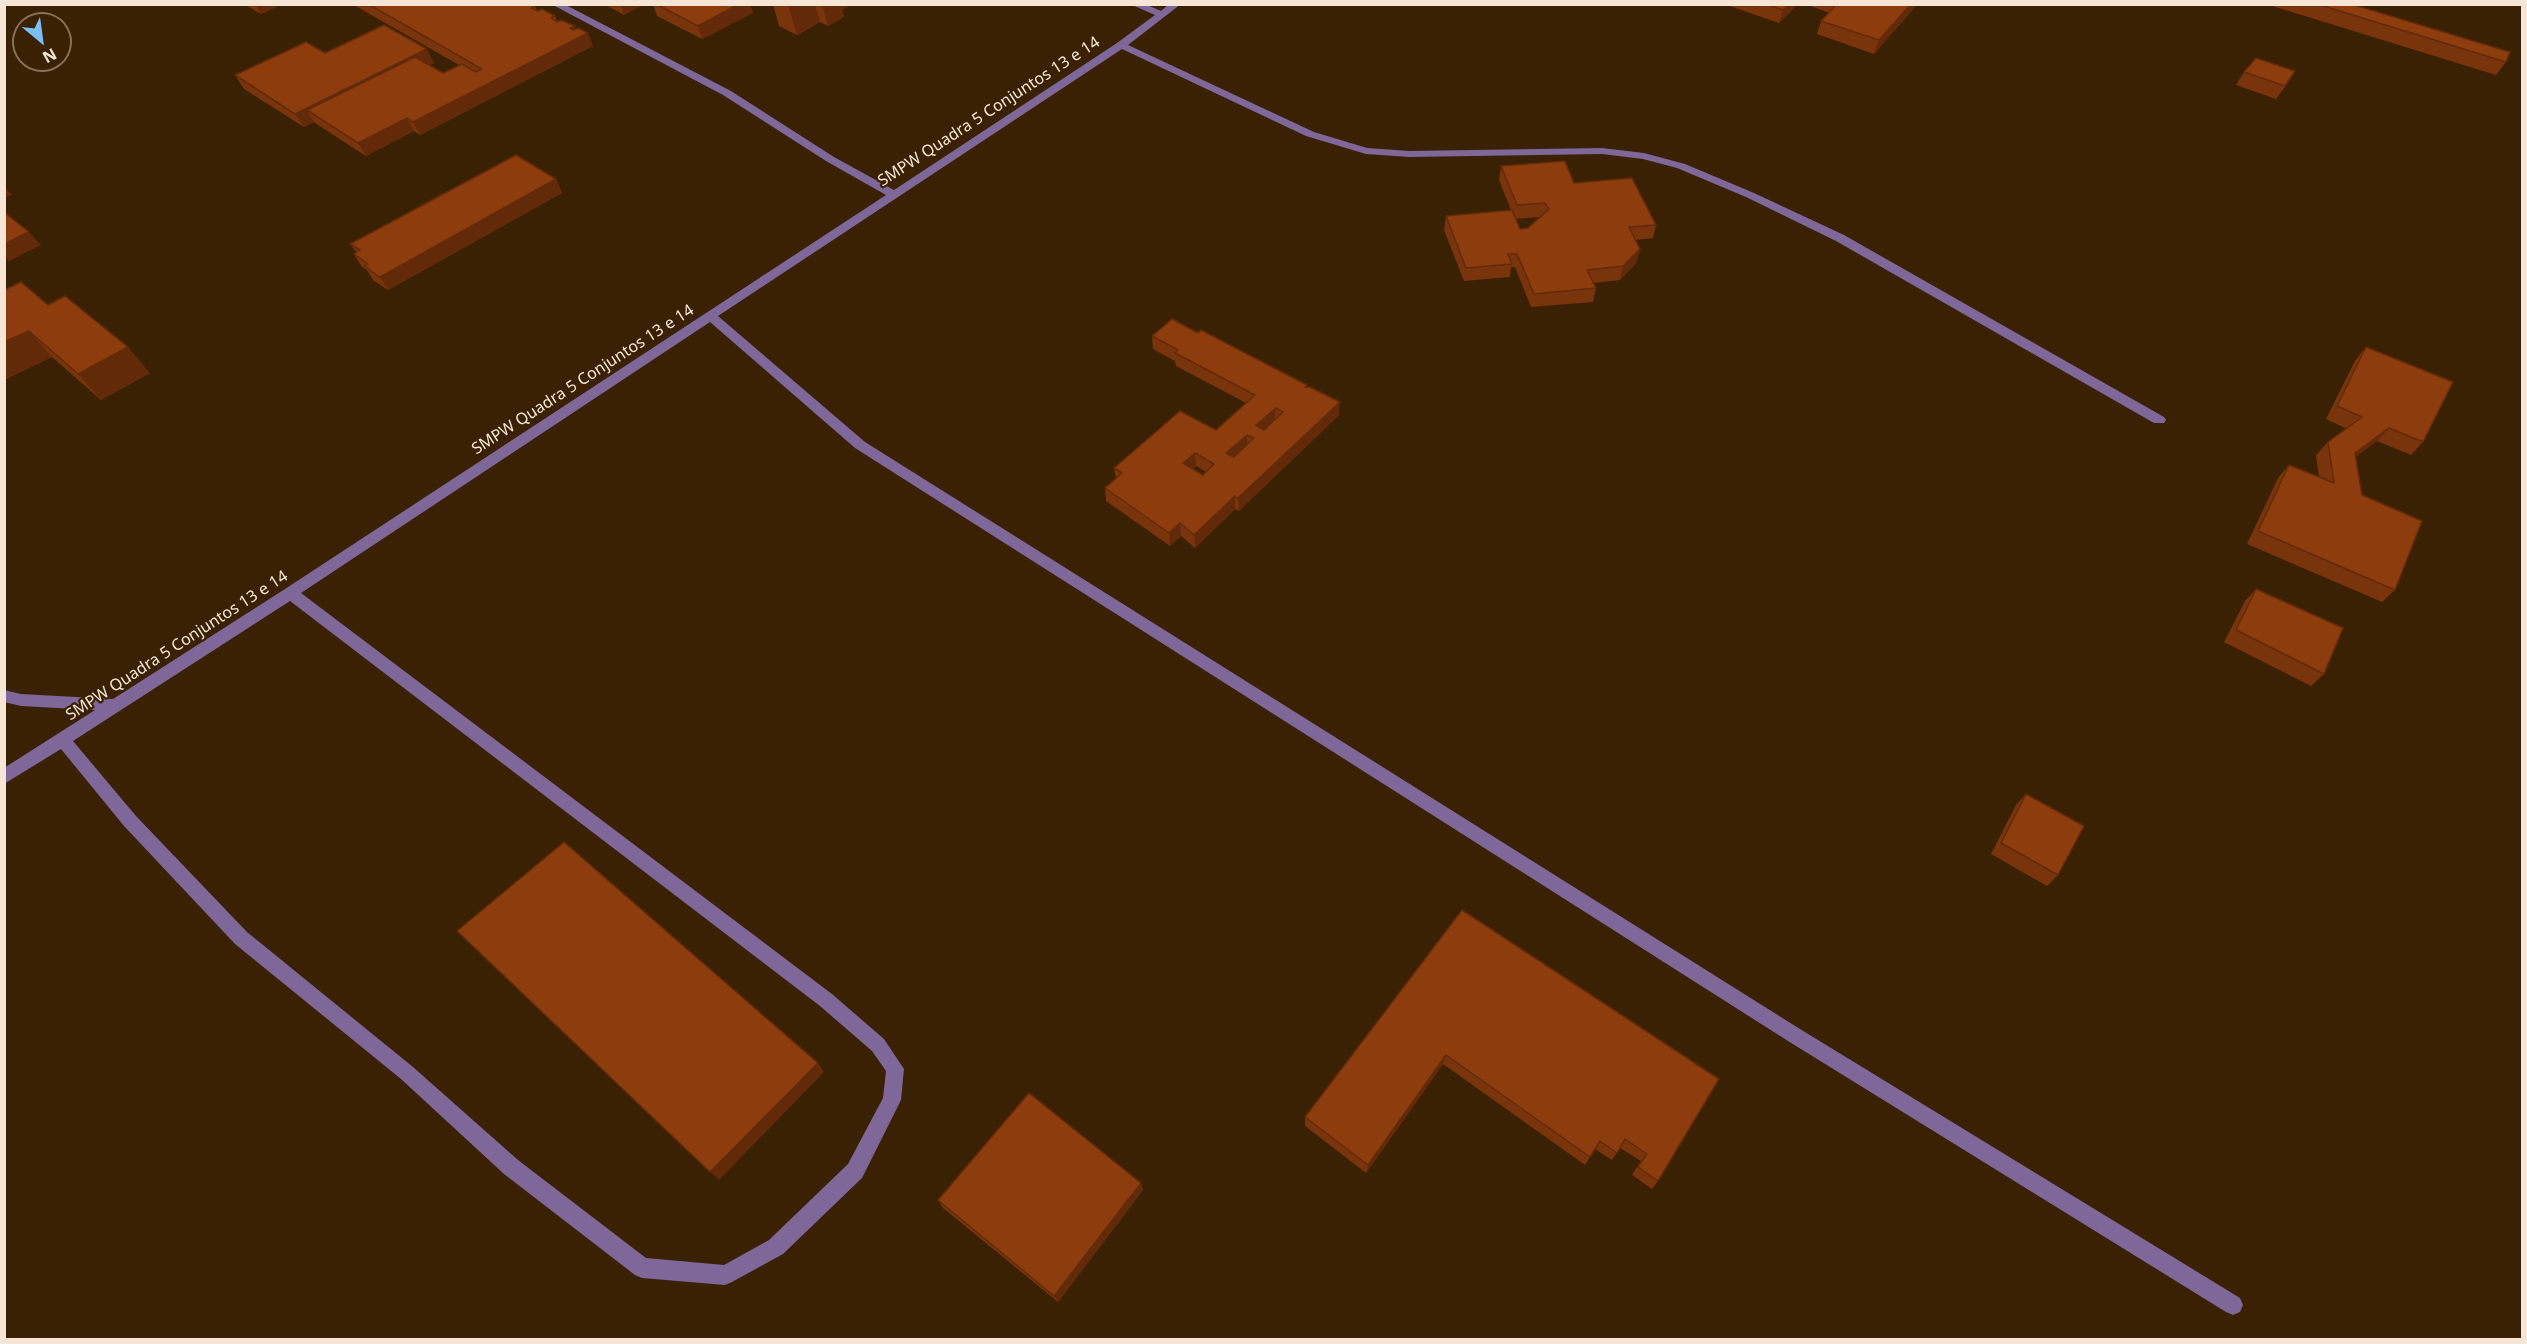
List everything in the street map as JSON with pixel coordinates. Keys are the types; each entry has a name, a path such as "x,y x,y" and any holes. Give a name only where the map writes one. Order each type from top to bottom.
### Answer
{"street":[{"path":"556,4 727,93 830,159 895,195"},
{"path":"1135,4 1161,14"},
{"name":"SMPW Quadra 5 Conjuntos 13 e 14","path":"4,777 112,705 290,593 895,195 1121,45 1176,4"},
{"path":"1121,45 1310,134 1366,151 1409,154 1602,151 1644,156 1682,166 1840,238 2158,420"},
{"path":"710,316 860,446 1794,1035 2233,1305"},
{"path":"62,739 130,821 241,938 407,1073 511,1167 642,1268 725,1275 776,1247 855,1171 892,1100 895,1069 878,1045 807,986 290,593"},
{"path":"4,696 21,700 112,705"}],"building":[{"path":"368,4 533,4 535,6 531,8 538,11 542,9 555,16 551,18 557,22 561,20 575,26 570,28 573,30 578,28 588,33 413,122 407,118 358,143 307,110 415,57 443,73 462,64 476,72 482,69"},
{"path":"656,4 739,4 698,26"},
{"path":"1766,4 1789,4 1783,10"},
{"path":"1837,4 1911,4 1879,40 1821,21"},
{"path":"2317,4 2351,4 2510,52 2506,62"},
{"path":"384,25 427,49 295,114 235,75 306,42 325,53"},
{"path":"2256,58 2295,71 2285,86 2244,72"},
{"path":"516,155 556,179 380,277 364,266 368,264 354,254 360,250 350,244"},
{"path":"1565,161 1574,183 1632,178 1656,225 1629,227 1640,249 1623,266 1587,270 1596,288 1534,294 1517,254 1508,254 1512,264 1466,268 1446,216 1512,210 1520,229 1528,228 1549,209 1545,203 1517,205 1501,166"},
{"path":"5,213 29,232 4,244"},
{"path":"21,282 48,305 65,296 128,347 78,374 29,331 4,342 4,290"},
{"path":"1172,319 1198,333 1201,330 1307,385 1305,387 1310,387 1340,402 1238,498 1235,496 1194,535 1180,523 1169,533 1105,488 1122,473 1114,468 1180,411 1216,430 1255,395 1175,353 1178,350 1152,336","holes":["1276,408 1283,412 1264,430 1256,425","1247,435 1254,438 1234,457 1226,453","1195,453 1214,464 1203,475 1183,463"]},
{"path":"2366,347 2453,382 2423,442 2389,428 2355,453 2362,495 2422,521 2395,590 2258,531 2289,465 2334,483 2328,442 2362,417 2337,406"},
{"path":"2256,589 2343,628 2324,674 2236,630"},
{"path":"2026,794 2084,826 2058,875 2001,843"},
{"path":"564,842 818,1063 710,1172 457,931"},
{"path":"1462,910 1719,1079 1658,1181 1638,1167 1647,1154 1625,1139 1617,1153 1600,1141 1590,1157 1446,1055 1368,1165 1305,1117"},
{"path":"1029,1093 1141,1183 1054,1296 938,1200"}]}
